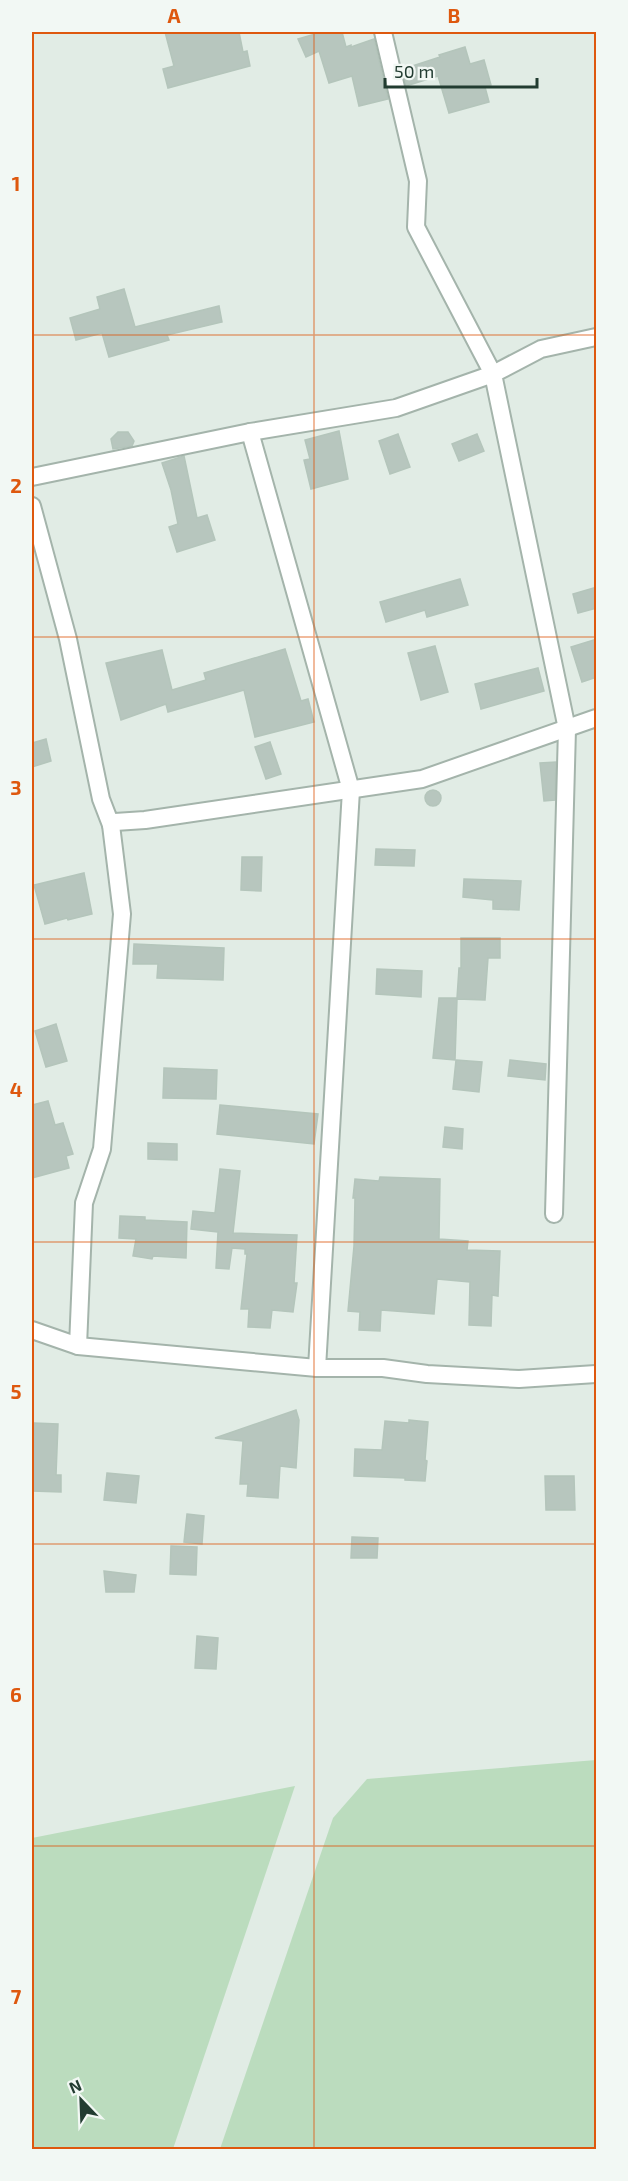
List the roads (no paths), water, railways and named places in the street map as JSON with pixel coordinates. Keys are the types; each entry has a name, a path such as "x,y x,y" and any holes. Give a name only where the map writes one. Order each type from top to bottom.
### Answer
{"street":[{"path":"382,32 418,181 416,227 493,374 567,729 554,1214"},
{"path":"32,477 249,432 396,408 493,374 541,349 597,337"},
{"path":"249,432 351,790 317,1368"},
{"path":"32,506 68,639 101,799 111,825 122,914 102,1149 84,1203 78,1346"},
{"path":"111,825 115,822 145,820 422,779 597,718"},
{"path":"32,1330 78,1346 317,1368 383,1368 427,1374 519,1379 597,1374"}]}
